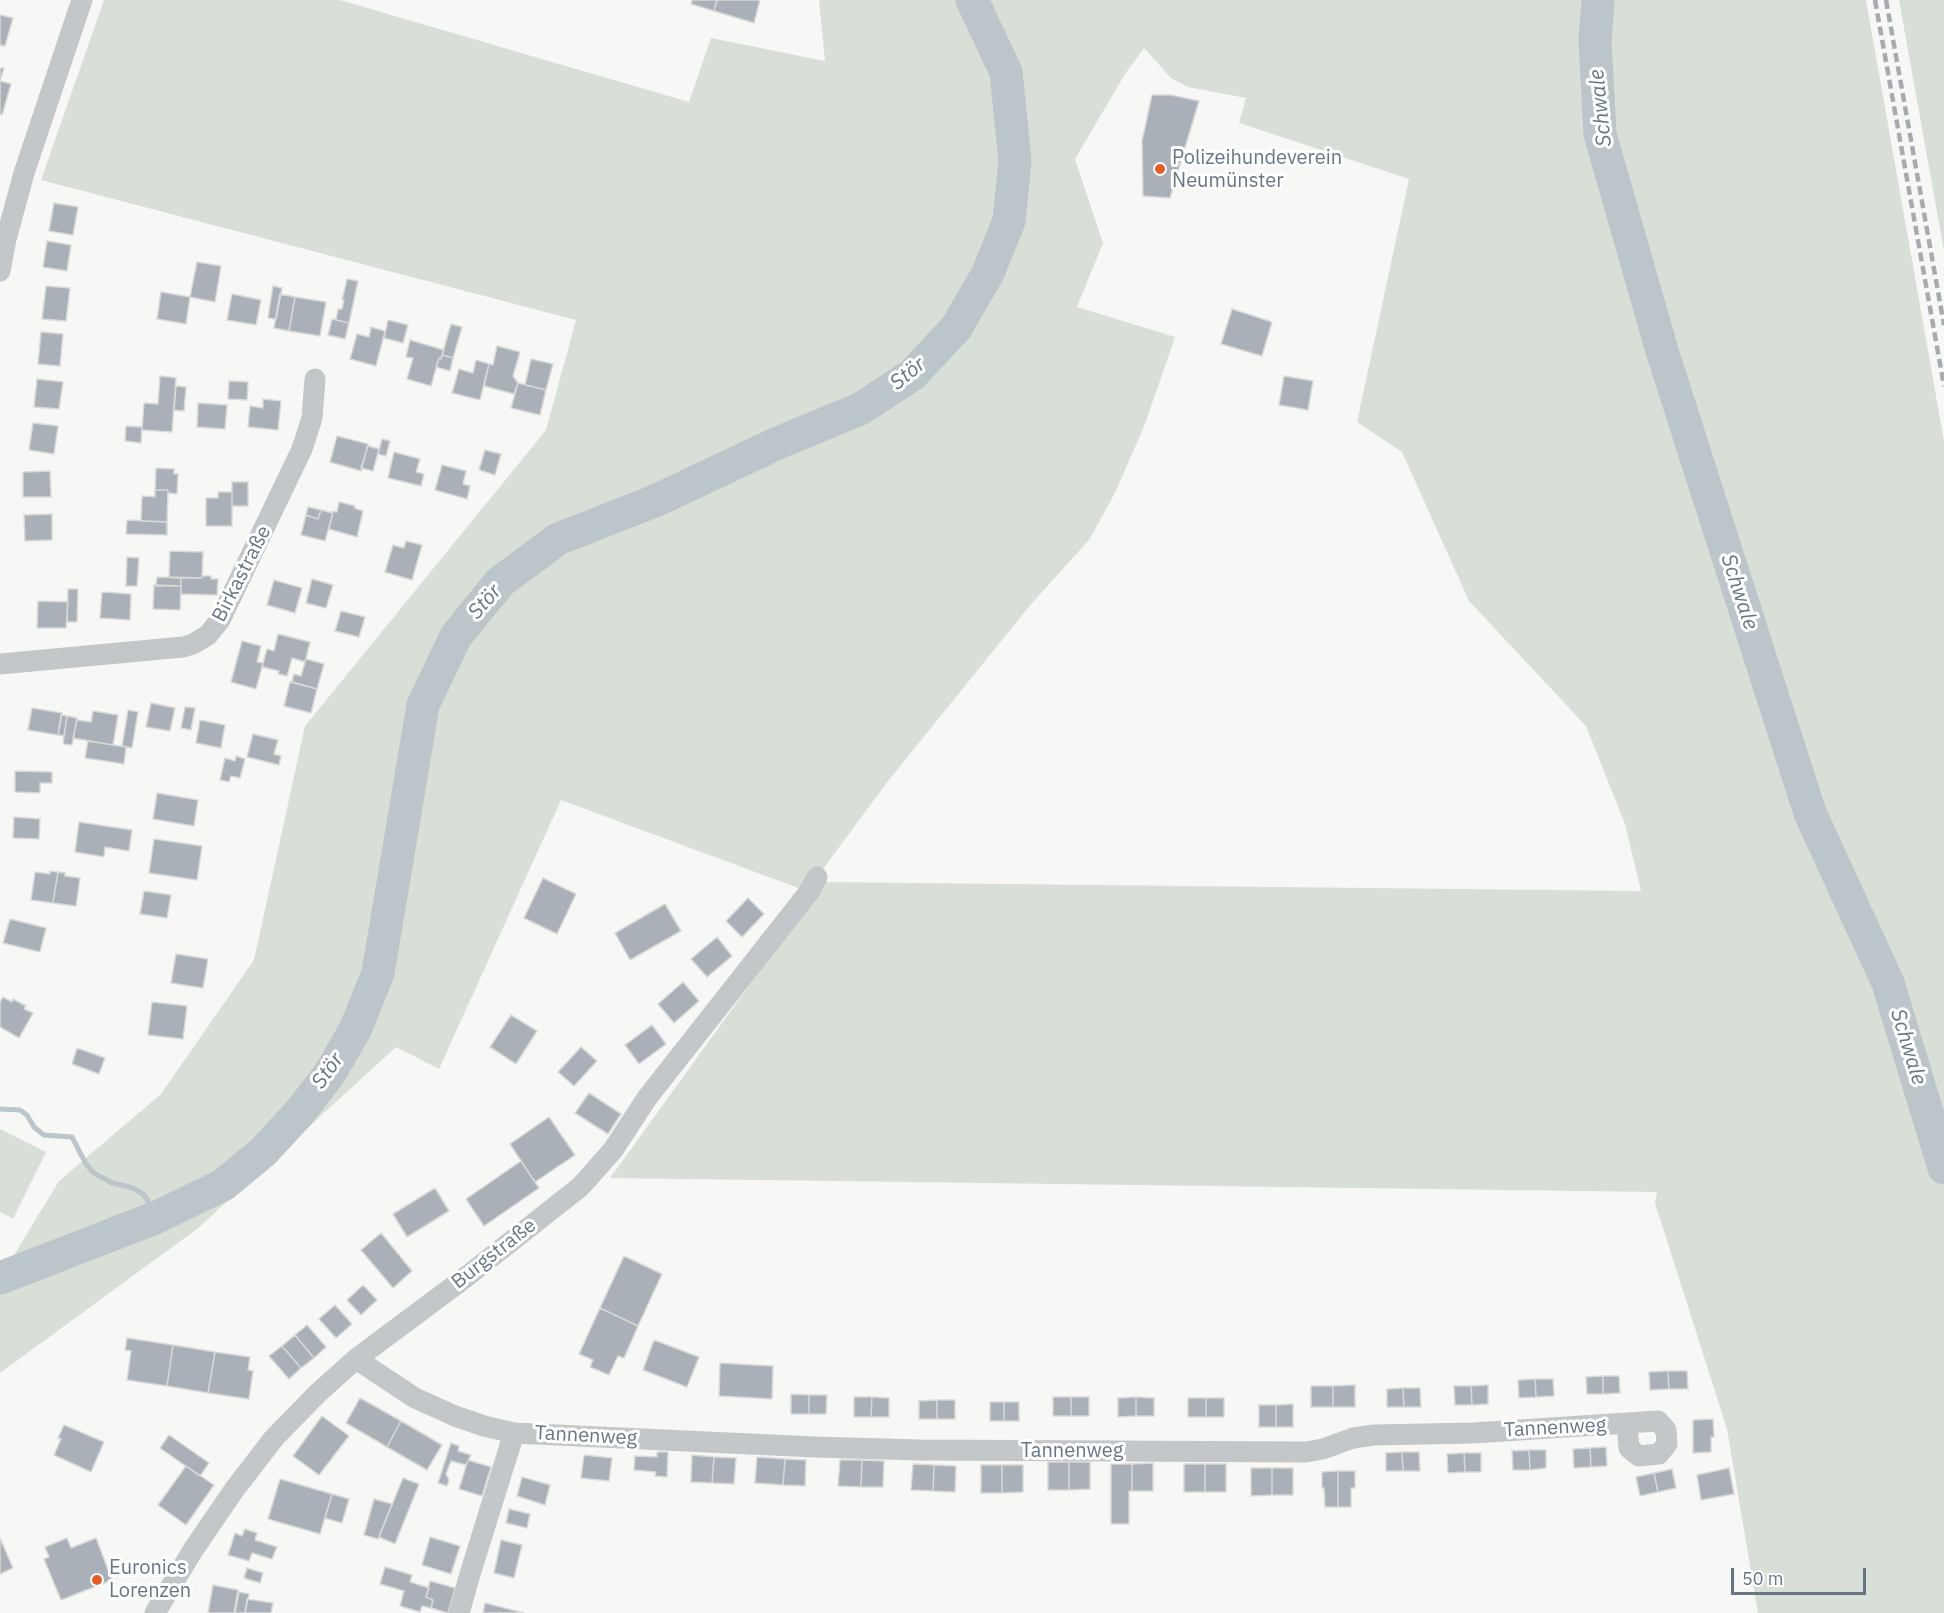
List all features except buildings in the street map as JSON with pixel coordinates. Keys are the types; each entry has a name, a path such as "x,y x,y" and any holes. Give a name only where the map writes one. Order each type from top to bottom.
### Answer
{"street":[{"path":"0,271 24,173 82,0"},
{"name":"Birkastraße","path":"0,664 183,647 193,644 208,634 220,620 302,449 312,418 315,379"},
{"name":"Burgstraße","path":"155,1613 193,1550 234,1490 267,1447 318,1393 356,1359 466,1277 580,1187 613,1150 647,1098 809,892 817,878"},
{"name":"Tannenweg","path":"356,1359 415,1398 465,1419 514,1433 782,1446 921,1450 1306,1452 1323,1449 1353,1438 1374,1435 1473,1433 1627,1424"},
{"path":"459,1613 514,1433"}],"shaded area":[{"path":"104,0 340,0 689,102 711,38 825,61 819,0 1866,0 1944,441 1944,1613 1758,1613 1727,1429 1655,1203 1657,1192 610,1178 824,882 1641,891 1625,824 1586,726 1469,601 1402,452 1357,422 1409,179 1239,123 1246,98 1188,87 1171,78 1144,48 1125,74 1075,159 1103,243 1077,307 1175,337 1145,424 1115,493 1089,540 1032,603 888,781 817,877 809,892 561,800 439,1069 396,1047 197,1229 0,1373 0,1278 59,1181 161,1094 254,960 305,726 546,430 576,320 41,180","holes":["751,455 655,501 580,530"]},
{"path":"1899,0 1944,0 1944,251"},
{"path":"0,1129 46,1152 13,1219 0,1212"}],"waterway":[{"name":"Stör","path":"0,1278 155,1218 223,1185 263,1152 300,1112 330,1073 355,1030 378,973 423,705 456,636 500,582 558,539 655,501 780,442 860,409 912,375 956,328 988,273 1009,221 1015,161 1006,72 972,0"},
{"name":"Schwale","path":"1598,0 1595,40 1600,134 1663,354 1810,813 1888,983 1944,1168"},
{"path":"0,1109 20,1110 44,1135 72,1137 86,1164 94,1173 112,1183 133,1188 143,1194 155,1218"}],"railway":[{"path":"1875,0 1944,386"},
{"path":"1886,0 1944,325"}],"place":[{"name":"Polizeihundeverein Neumünster","path":"1160,169"},
{"name":"Euronics Lorenzen","path":"97,1580"}]}
